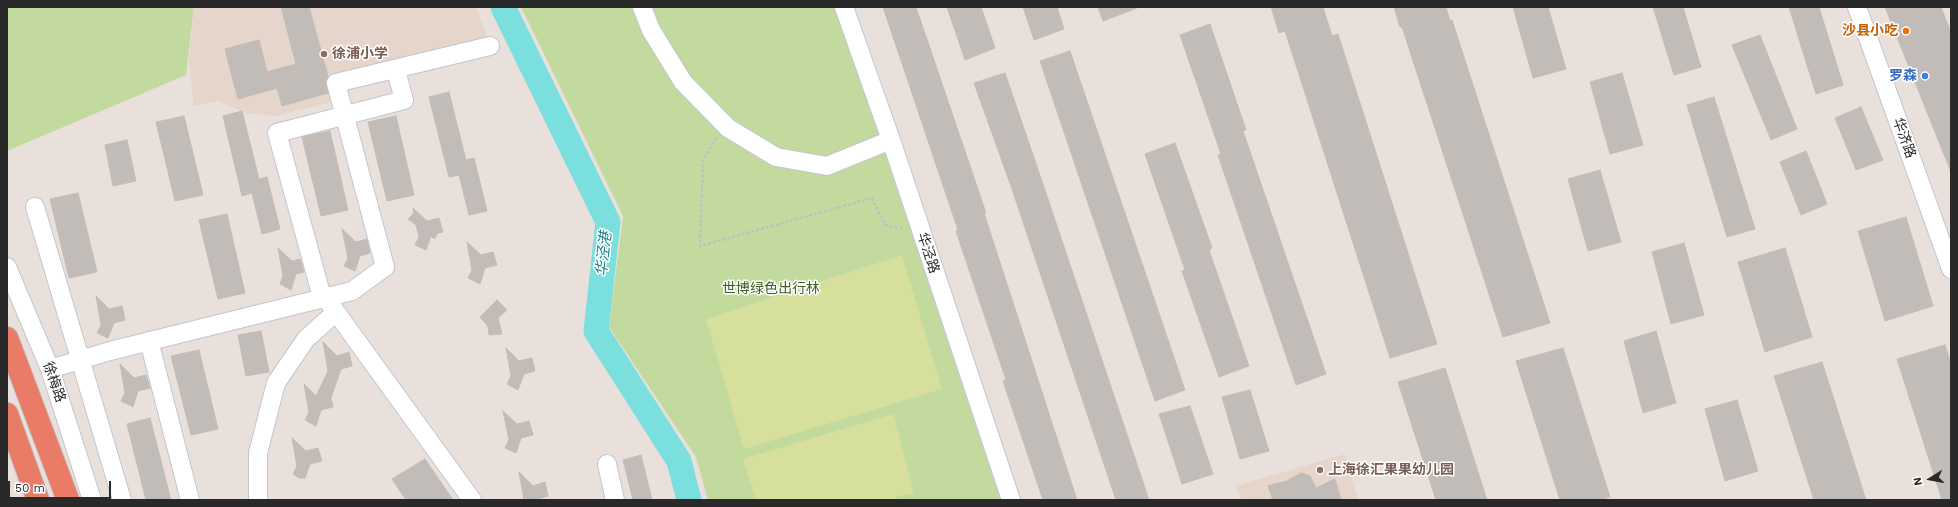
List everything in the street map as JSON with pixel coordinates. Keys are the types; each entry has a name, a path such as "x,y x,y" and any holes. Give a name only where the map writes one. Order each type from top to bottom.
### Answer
{"highway":[{"path":"7,338 68,500"},
{"path":"7,414 38,500"}],"street":[{"path":"642,7 651,30 683,82 725,124 776,157 827,166 891,140"},
{"name":"华泾路","path":"844,7 891,140 1011,500"},
{"name":"华济路","path":"1857,7 1951,269"},
{"path":"50,369 150,341 352,291 384,267 346,115 336,83 396,70 490,46"},
{"path":"396,70 404,100 277,133 320,290 472,500"},
{"path":"36,206 122,500"},
{"name":"徐梅路","path":"7,267 50,369 92,500"},
{"path":"258,500 258,453 276,383 306,339 336,312"},
{"path":"150,341 190,500"},
{"path":"607,464 612,499"}],"path":[{"path":"725,124 703,160 700,246 872,198 885,225 922,233"}],"shaded area":[{"name":"徐浦小学","path":"194,7 476,7 490,46 336,83 341,100 275,116 246,113 218,101 194,106 189,62"},
{"name":"上海徐汇果果幼儿园","path":"1345,454 1358,500 1241,500 1235,486"}],"green space":[{"path":"7,7 194,7 186,75 7,151"},
{"name":"世博绿色出行林","path":"521,7 839,7 1010,500 708,500 696,457 609,327 623,216"},
{"path":"902,255 942,389 744,449 706,319"},
{"path":"893,414 914,493 896,497 897,500 756,500 743,459"}],"building":[{"path":"281,7 309,7 328,76 326,81 328,93 282,106 277,88 238,99 225,49 259,40 267,72 296,64"},
{"path":"883,7 916,7 986,213 984,213 1077,500 1043,500 1003,381 1006,380 956,231 958,230"},
{"path":"947,7 981,7 995,48 965,60"},
{"path":"1023,7 1057,7 1064,29 1034,40"},
{"path":"1098,7 1136,7 1137,8 1103,21"},
{"path":"1271,7 1323,7 1332,36 1338,34 1437,344 1390,358 1285,31 1279,33"},
{"path":"1394,7 1446,7 1450,21 1452,20 1550,323 1503,337 1402,27 1400,27"},
{"path":"1513,7 1548,7 1566,69 1533,78"},
{"path":"1653,7 1683,7 1701,67 1674,75"},
{"path":"1789,7 1819,7 1843,85 1816,94"},
{"path":"1885,7 1941,7 1951,33 1951,172"},
{"path":"1210,24 1246,130 1243,131 1326,374 1296,385 1218,155 1221,154 1180,35"},
{"path":"1760,35 1797,129 1771,140 1732,45"},
{"path":"1070,51 1185,390 1155,401 1040,61"},
{"path":"1005,73 1149,500 1116,500 1012,189 974,83"},
{"path":"1622,73 1643,145 1610,154 1590,82"},
{"path":"449,92 466,160 474,158 487,211 469,215 459,175 449,177 429,97"},
{"path":"1714,97 1755,229 1727,237 1687,105"},
{"path":"1861,107 1883,160 1856,170 1835,118"},
{"path":"242,111 259,179 267,177 280,229 262,234 252,193 242,196 223,116"},
{"path":"184,116 203,195 175,201 156,122"},
{"path":"396,116 414,195 387,201 368,122"},
{"path":"330,131 348,210 321,216 302,137"},
{"path":"127,140 136,181 113,186 105,145"},
{"path":"1175,143 1212,248 1209,250 1249,366 1219,377 1182,271 1185,270 1145,154"},
{"path":"1806,151 1827,204 1801,215 1780,162"},
{"path":"1600,170 1621,242 1588,251 1568,179"},
{"path":"78,193 97,272 69,278 50,199"},
{"path":"413,208 427,221 439,218 443,232 438,233 434,239 431,236 426,250 415,245 419,237 416,225 408,219 414,213"},
{"path":"227,214 245,293 218,299 199,220"},
{"path":"1906,217 1933,306 1885,321 1858,231"},
{"path":"342,229 356,242 367,239 370,253 360,256 355,271 344,266 348,258"},
{"path":"467,242 481,255 493,252 497,265 485,268 480,284 468,278 472,270"},
{"path":"1684,243 1704,315 1671,324 1652,252"},
{"path":"278,248 292,261 300,259 304,272 296,274 291,290 280,284 283,276"},
{"path":"1785,248 1812,337 1765,352 1738,262"},
{"path":"96,296 109,309 122,306 125,320 114,323 108,338 97,333 101,325"},
{"path":"497,300 507,310 498,318 502,334 489,335 488,326 480,317"},
{"path":"261,331 269,372 246,376 238,335"},
{"path":"1656,331 1676,403 1643,413 1624,341"},
{"path":"323,342 337,356 349,352 352,366 341,369 331,398 333,407 321,410 316,426 305,420 309,412 304,384 316,396 328,371"},
{"path":"1945,345 1951,364 1951,500 1942,500 1897,359"},
{"path":"506,348 519,361 532,358 535,371 524,374 518,390 507,384 511,376"},
{"path":"1563,348 1610,497 1599,500 1560,500 1516,361"},
{"path":"199,350 218,429 191,435 171,356"},
{"path":"1822,362 1866,500 1814,500 1774,376"},
{"path":"120,364 134,378 146,375 150,388 138,391 133,407 121,401 125,393"},
{"path":"1445,368 1487,500 1436,500 1398,382"},
{"path":"1250,390 1269,451 1240,459 1222,397"},
{"path":"1737,400 1758,471 1725,481 1705,409"},
{"path":"1190,406 1213,474 1182,484 1159,414"},
{"path":"503,411 517,424 529,421 533,435 521,438 516,453 505,448 509,440"},
{"path":"150,418 171,500 146,500 127,424"},
{"path":"292,438 306,451 318,448 322,461 310,464 305,478 299,478 293,474 297,466"},
{"path":"641,455 652,500 633,500 623,460"},
{"path":"425,459 453,500 406,500 392,479"},
{"path":"519,472 533,486 545,482 548,496 534,500 524,500"},
{"path":"1301,473 1310,476 1316,488 1335,479 1341,500 1273,500 1268,486 1287,481"}],"waterway":[{"name":"华泾港","path":"503,7 608,222 596,331 679,461 689,500"}],"place":[{"name":"沙县小吃","path":"1906,31"},
{"name":"徐浦小学","path":"324,54"},
{"name":"罗森","path":"1925,76"},
{"name":"上海徐汇果果幼儿园","path":"1320,470"}]}
